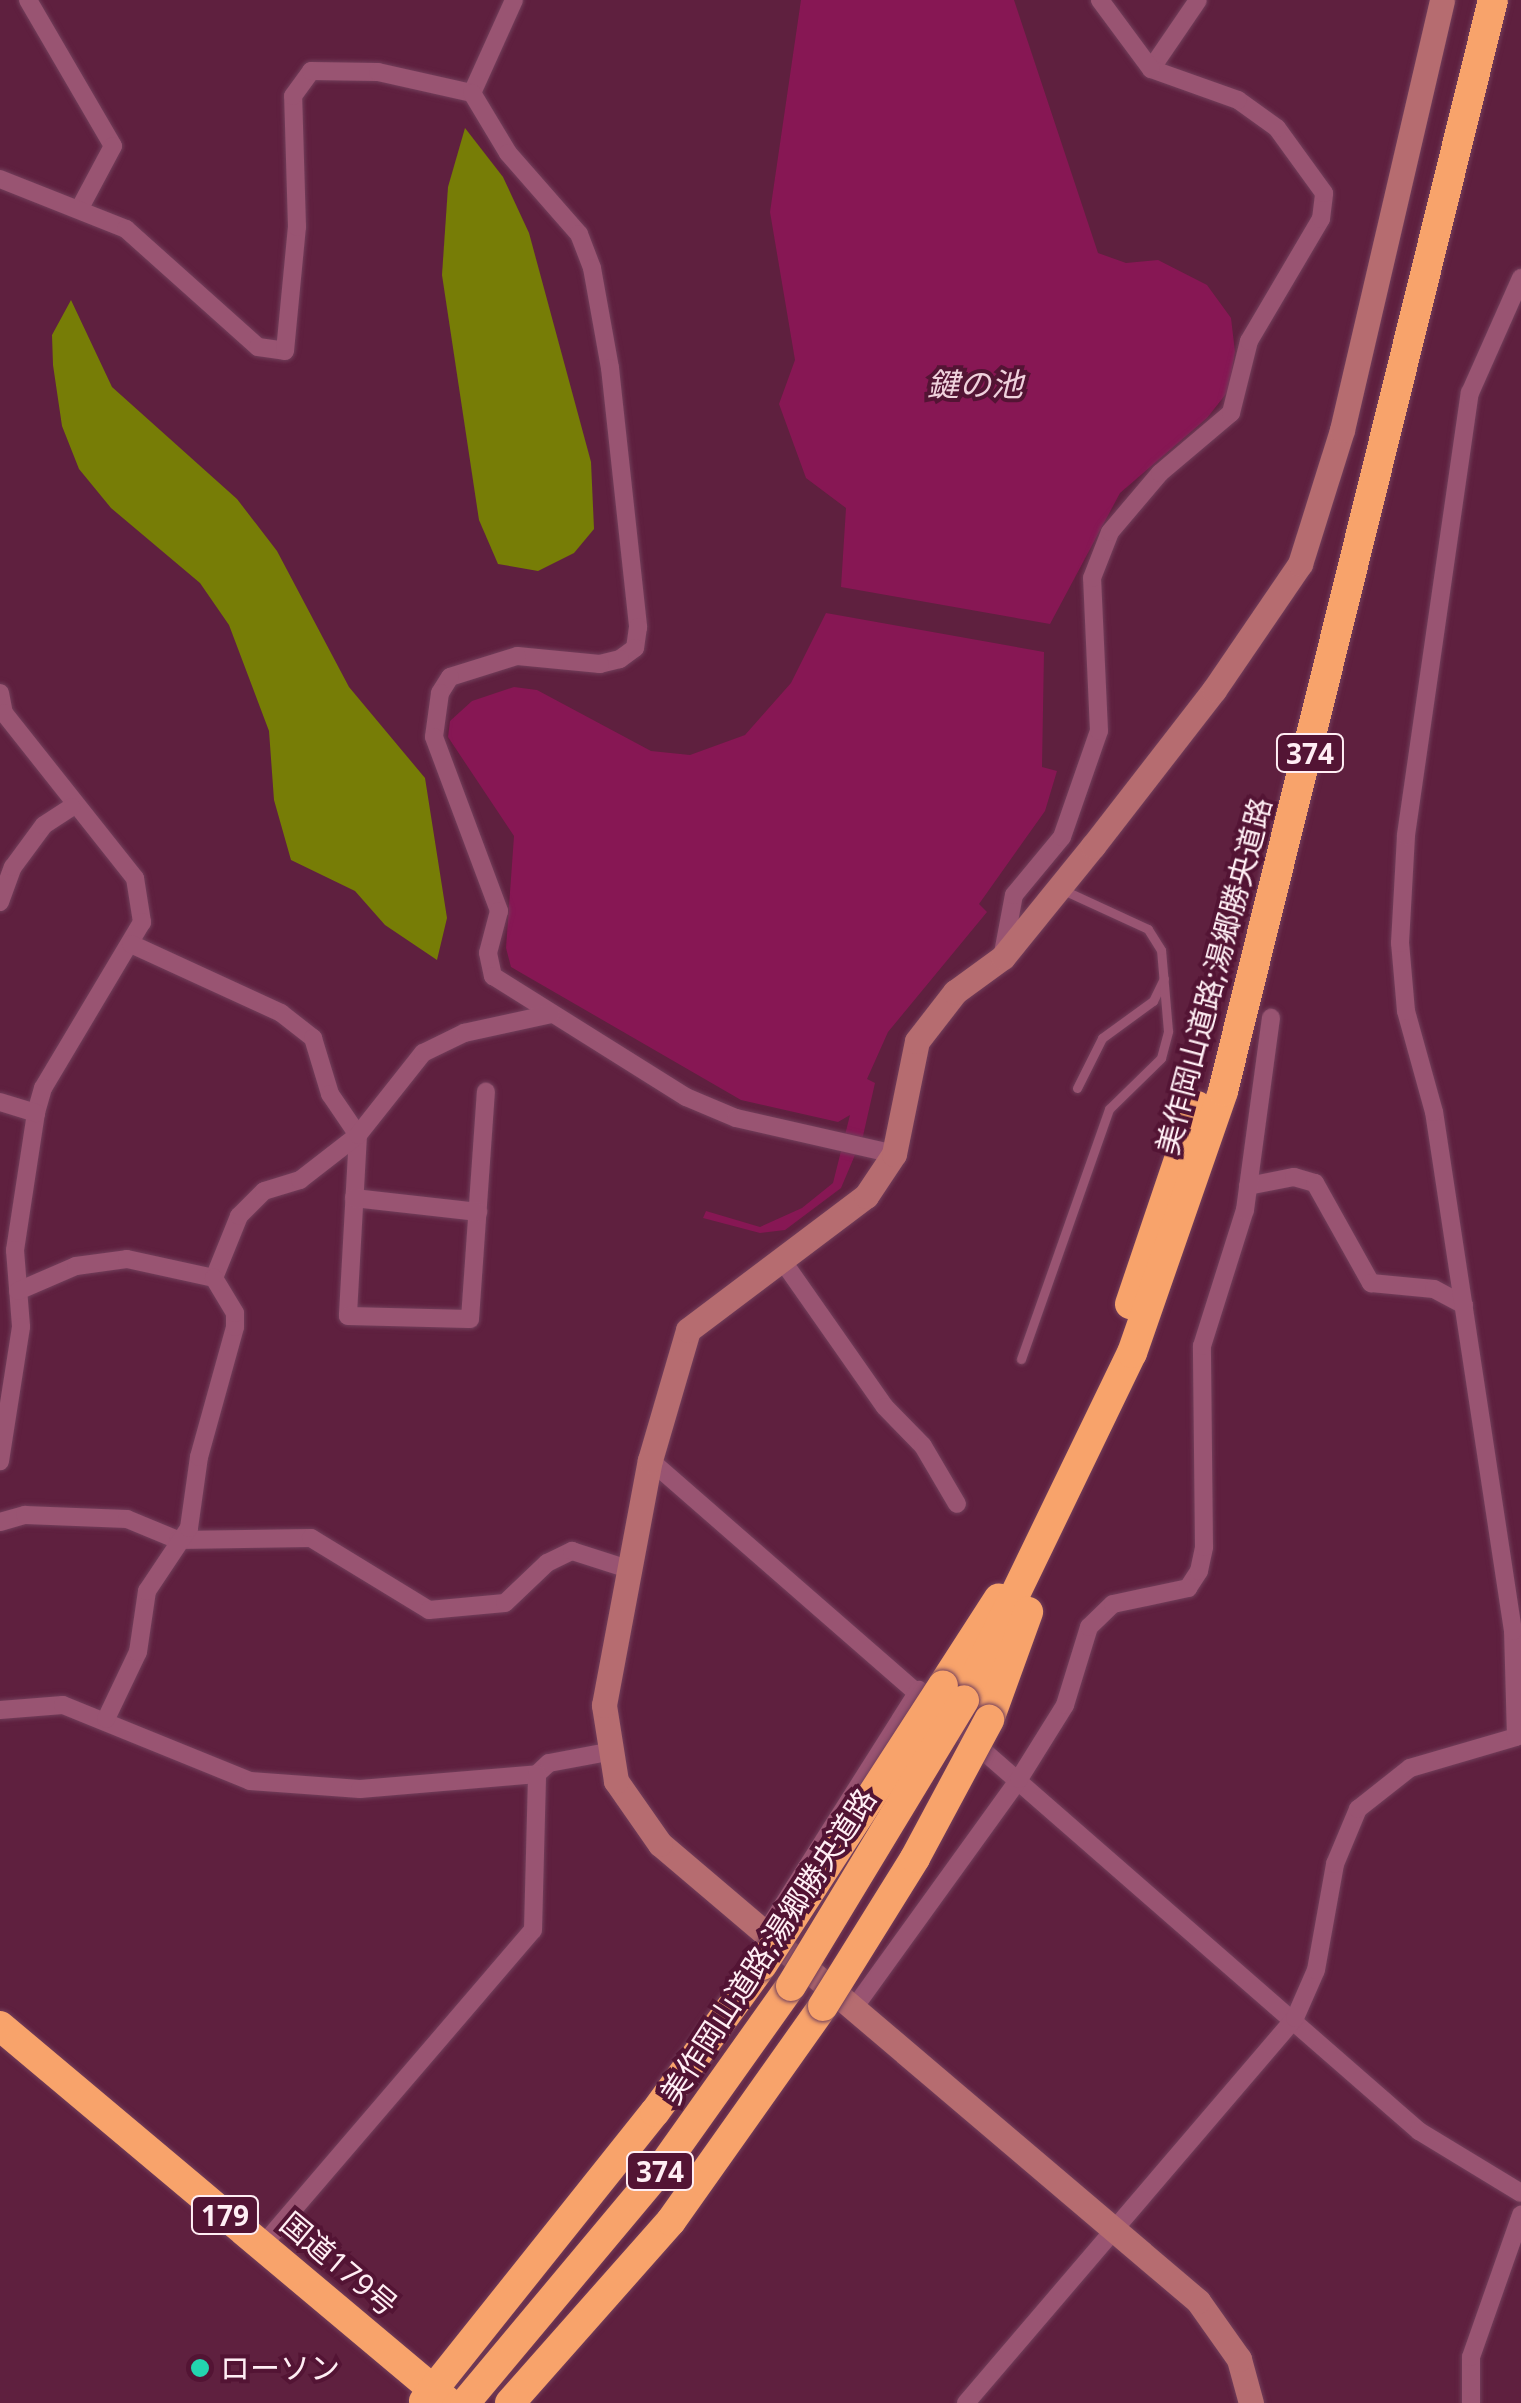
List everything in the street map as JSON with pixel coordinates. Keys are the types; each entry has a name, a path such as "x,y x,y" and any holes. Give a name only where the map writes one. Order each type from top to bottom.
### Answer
{"highway":[{"name":"美作岡山道路;湯郷勝央道路","path":"1062,1497 1228,1002 1471,0"},
{"name":"美作岡山道路;湯郷勝央道路","path":"465,2403 660,2170 791,1986 942,1691 1062,1497 1132,1353 1164,1272 1246,1013 1493,0"},
{"path":"510,2403 671,2221 823,2006 915,1858 988,1720 1062,1497"},
{"path":"435,2398 655,2112 762,1965 942,1691"},
{"name":"国道179号","path":"0,2026 262,2246 435,2398"}],"street":[{"path":"28,0 113,146 81,206"},
{"path":"472,93 514,0"},
{"path":"1003,957 1014,895 1062,837 1099,731 1092,578 1110,532 1160,472 1231,413 1249,341 1321,218 1324,193 1278,128 1238,100 1151,70 1100,0"},
{"path":"1151,70 1198,0"},
{"path":"1251,2403 1239,2359 1198,2301 660,1844 632,1809 607,1752 604,1705 650,1460 688,1330 866,1196 894,1154 917,1040 956,992 1003,957 1059,888 1214,690 1300,564 1342,430 1442,0"},
{"path":"0,179 81,206 160,256 258,347 285,351 297,227 293,96 311,71 378,72 472,93 508,153 580,234 592,268 610,368 638,627 634,648 620,659 600,664 516,656 450,677 440,693 434,736 500,911 488,953 493,976 686,1096 736,1118 894,1154"},
{"path":"966,2403 1295,2018 1316,1970 1335,1864 1358,1809 1410,1768 1516,1736 1513,1631 1434,1112 1406,1011 1400,944 1405,853 1470,393 1521,278"},
{"path":"0,693 2,715 72,806 135,878 142,922 43,1088 36,1113 16,1250 21,1327 0,1460"},
{"path":"0,902 13,867 44,826 72,806"},
{"path":"131,944 281,1013 313,1038 330,1094 358,1135 348,1316 470,1319 486,1092"},
{"path":"214,1278 238,1216 264,1191 300,1180 358,1135 423,1053 464,1033 552,1014"},
{"path":"854,2008 1019,1779 1064,1705 1089,1627 1113,1604 1188,1588 1199,1571 1202,1346 1248,1186 1272,1018"},
{"path":"0,1102 36,1113"},
{"path":"1248,1186 1294,1177 1316,1183 1371,1283 1434,1289 1464,1304"},
{"path":"354,1198 478,1212"},
{"path":"18,1290 76,1266 127,1259 214,1278 235,1313 235,1327 199,1456 188,1528 148,1591 138,1652 106,1720"},
{"path":"782,1260 885,1407 923,1446 957,1504"},
{"path":"650,1460 942,1691 1019,1779 1419,2130 1521,2193"},
{"path":"0,1522 25,1515 127,1518 178,1540 312,1538 429,1610 505,1603 547,1563 572,1552 628,1568"},
{"path":"765,1933 942,1691"},
{"path":"0,1710 63,1704 250,1781 360,1790 538,1774 549,1763 607,1752"},
{"path":"262,2246 533,1930 538,1774"},
{"path":"1471,2403 1472,2357 1521,2216"}],"lane":[{"path":"1020,1359 1109,1110 1161,1058 1170,999 1166,976 1148,929 1059,888"},
{"path":"1077,1088 1102,1038 1154,1001 1166,976"}],"shaded area":[{"path":"465,128 503,177 529,233 591,462 594,529 574,553 538,571 498,564 479,520 442,275 448,187"},
{"path":"71,300 112,387 237,499 277,551 349,687 425,778 447,918 437,960 385,925 355,891 291,860 274,800 269,731 229,625 200,583 111,508 79,469 62,426 52,335"}],"water":[{"name":"鍵の池","path":"801,0 1014,0 1098,253 1126,263 1158,260 1207,285 1231,318 1235,352 1229,390 1207,418 1120,493 1050,624 841,587 846,508 806,478 779,404 795,360 770,212"},
{"path":"826,613 1044,652 1042,767 1057,771 1045,811 979,904 987,912 888,1032 867,1079 875,1083 863,1136 841,1188 785,1230 760,1233 703,1218 706,1211 760,1227 802,1208 833,1183 850,1115 838,1122 741,1100 511,967 506,948 514,836 448,737 450,721 472,701 514,687 537,690 651,751 690,755 745,735 791,683"}],"place":[{"name":"ローソン","path":"200,2368"}]}
